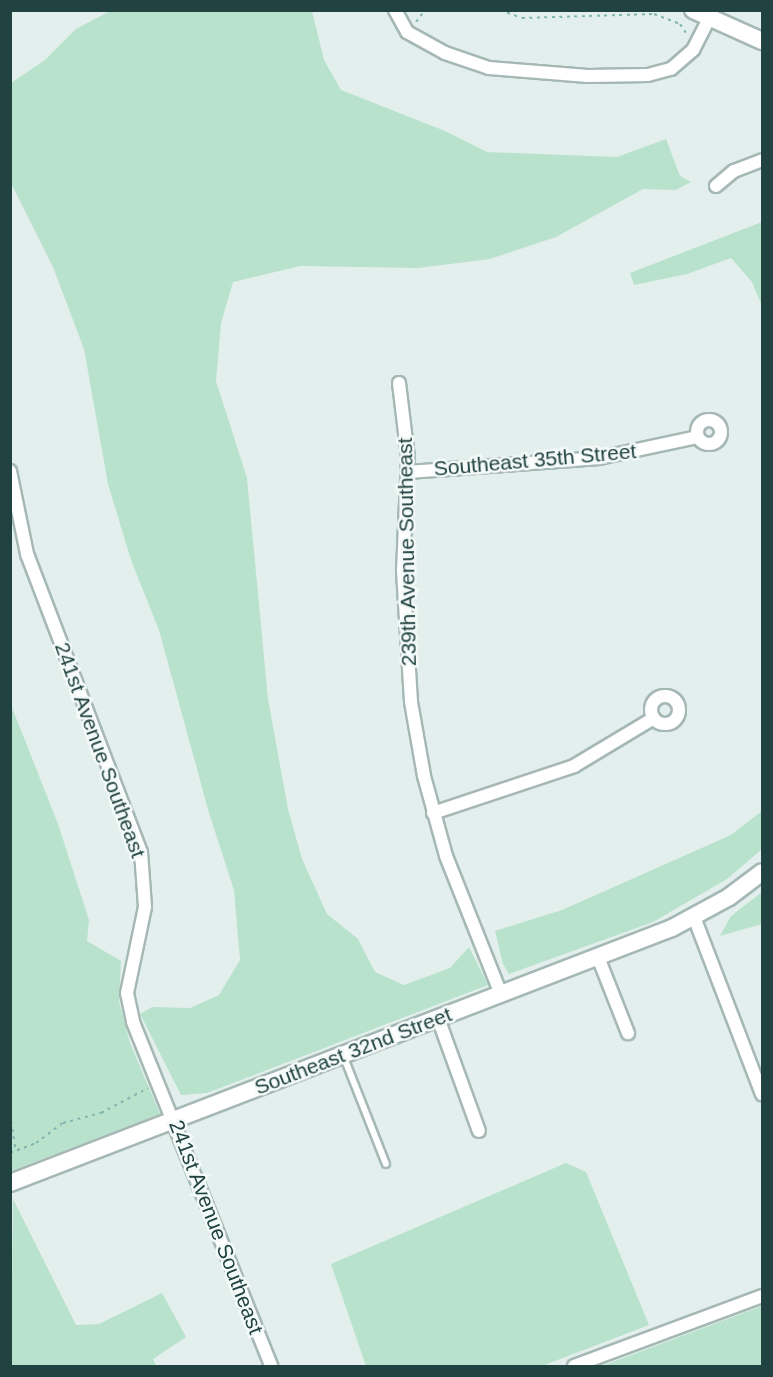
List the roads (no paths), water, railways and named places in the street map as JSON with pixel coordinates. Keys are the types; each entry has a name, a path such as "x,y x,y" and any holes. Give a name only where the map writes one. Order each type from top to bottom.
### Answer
{"street":[{"path":"395,10 407,32 421,42 489,68 588,76 648,75 671,69 693,50 709,18"},
{"path":"693,10 762,41"},
{"path":"716,186 734,171 762,160"},
{"name":"239th Avenue Southeast","path":"399,383 408,472 403,572 411,702 433,813 462,903 501,994"},
{"name":"Southeast 35th Street","path":"408,472 599,458 697,437"},
{"name":"241st Avenue Southeast","path":"10,471 27,554 141,852 145,907 127,993 139,1039 174,1120 271,1366"},
{"path":"433,813 574,766 654,718"},
{"name":"Southeast 32nd Street","path":"10,1183 598,957 694,917 762,872"},
{"path":"694,917 762,1094"},
{"path":"598,957 628,1034"},
{"path":"438,1018 479,1131"},
{"path":"574,1366 762,1296"}],"lane":[{"path":"342,1055 386,1164"}]}
